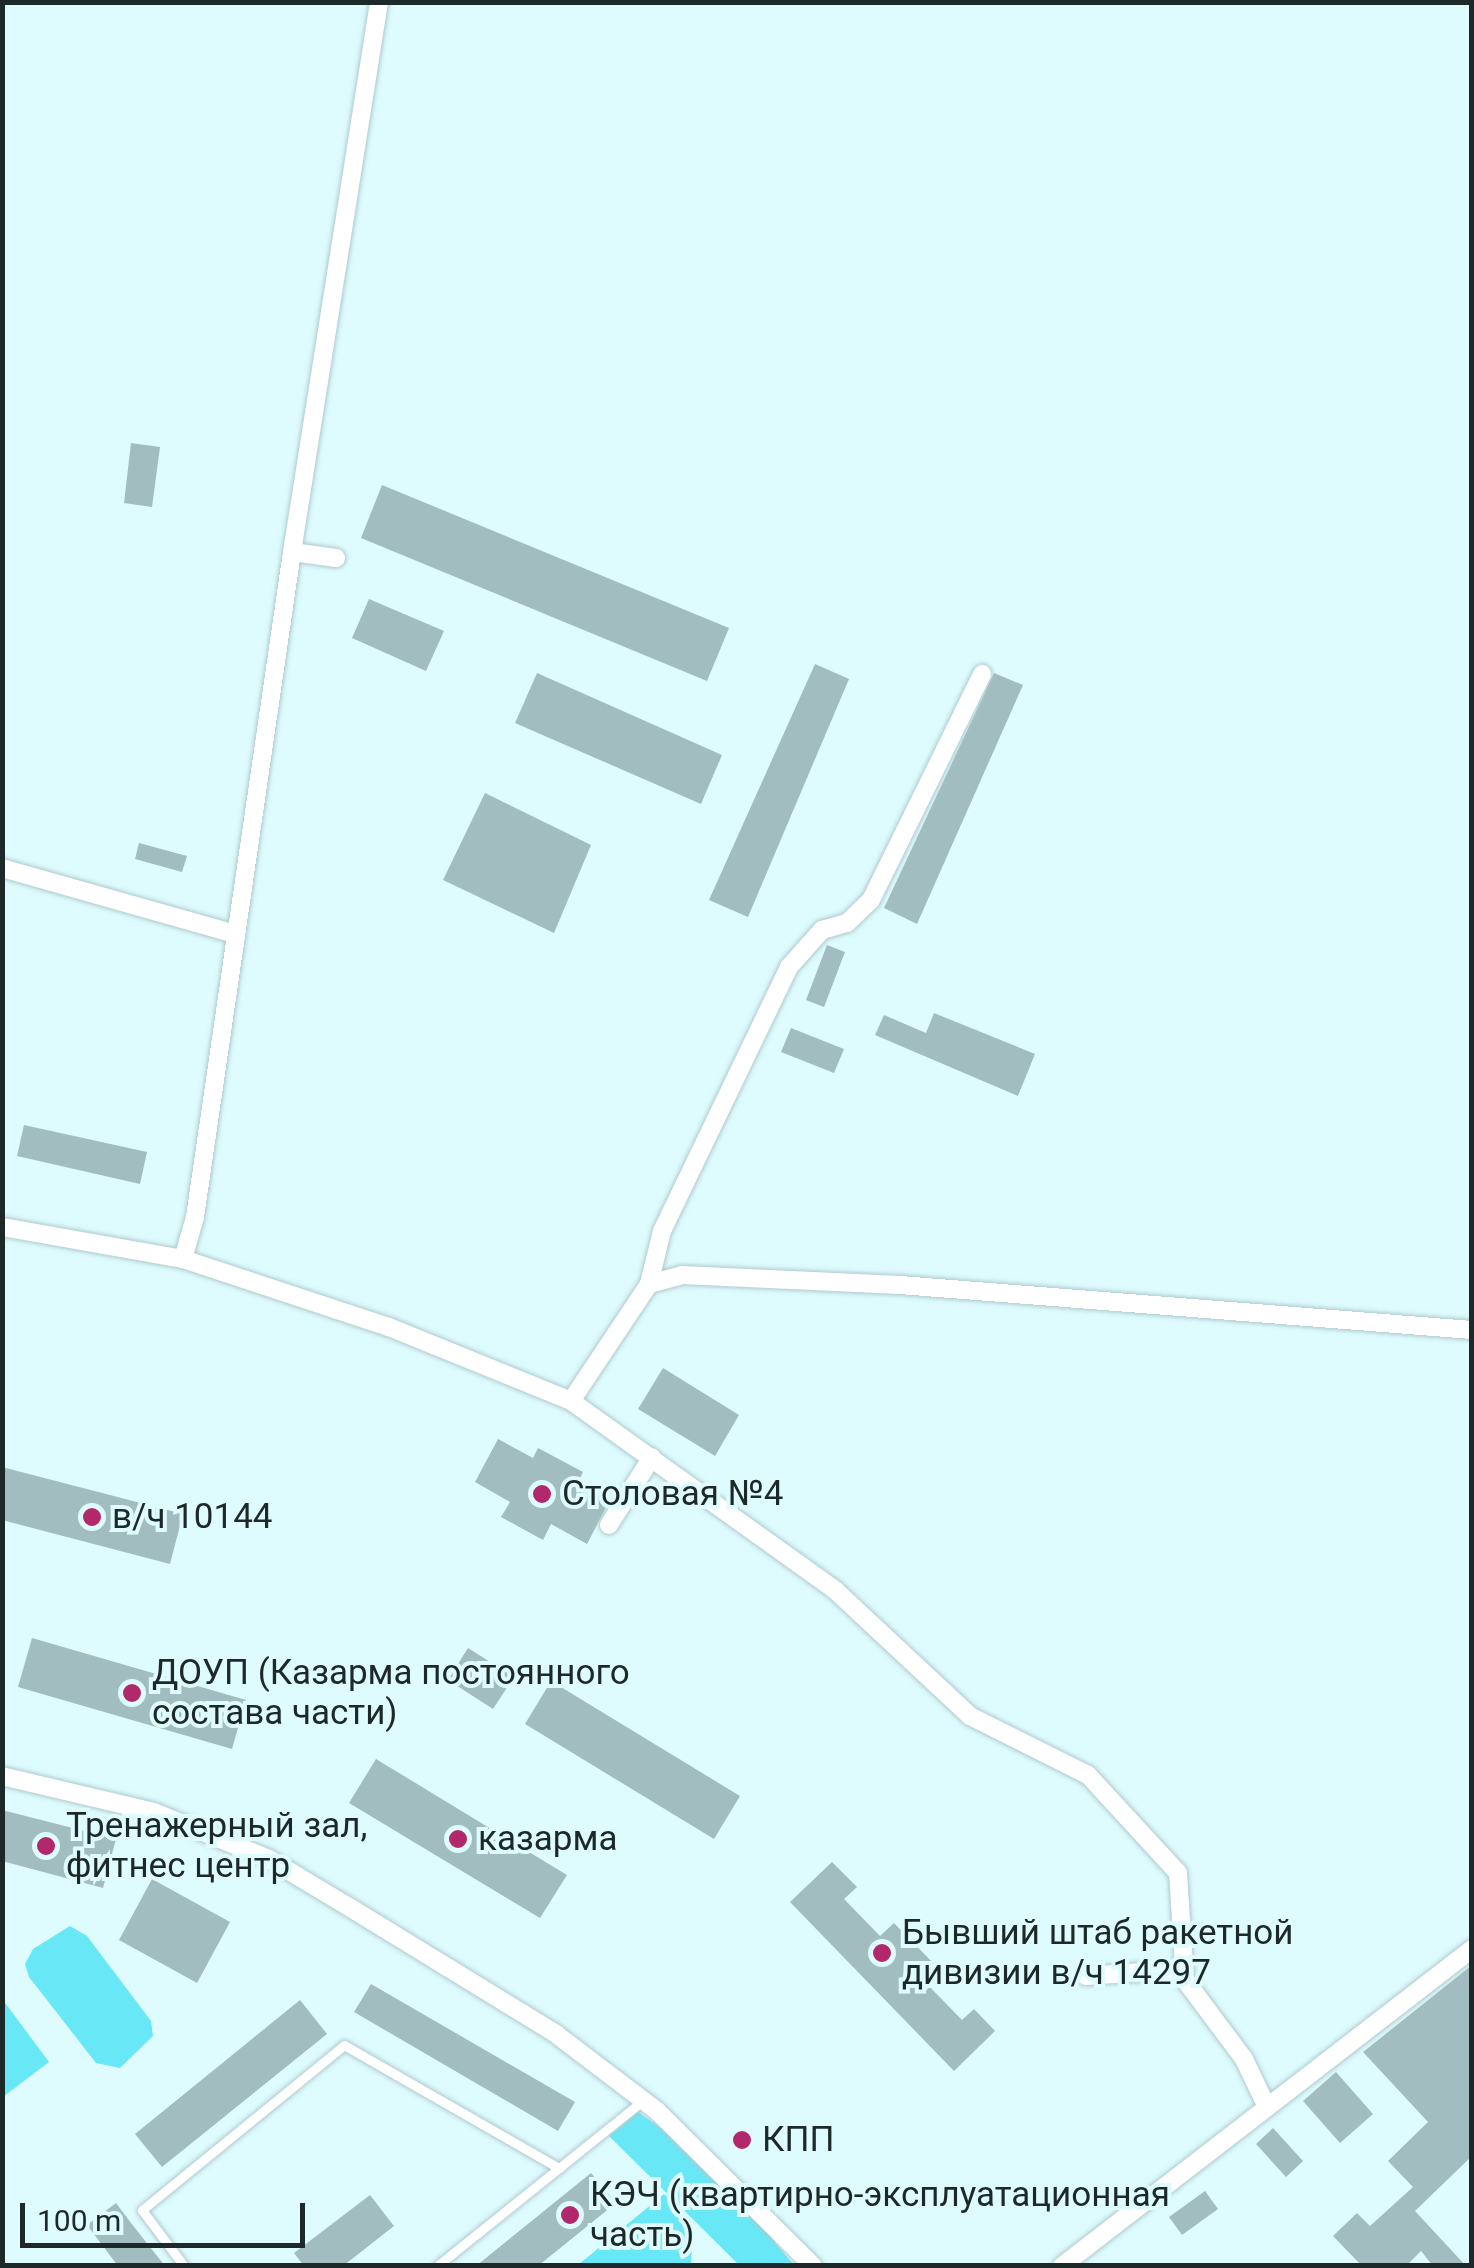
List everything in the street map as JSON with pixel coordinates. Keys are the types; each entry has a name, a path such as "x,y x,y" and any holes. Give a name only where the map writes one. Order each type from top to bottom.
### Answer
{"street":[{"path":"183,1259 195,1217 232,933 379,2"},
{"path":"292,552 336,558"},
{"path":"570,1401 650,1284 662,1232 753,1032 789,967 822,930 847,922 871,900 982,674"},
{"path":"2,868 232,933"},
{"path":"2,1228 183,1259 389,1327 570,1401 652,1457 836,1590 970,1716 1088,1774 1178,1873 1185,1980 1244,2059 1267,2107"},
{"path":"650,1284 682,1274 900,1284 1472,1330"},
{"path":"609,1525 652,1457"},
{"path":"2,1776 154,1812 269,1860 556,2034 643,2100 813,2266"},
{"path":"1062,2266 1472,1948"},
{"path":"1086,1976 1185,1969"}],"lane":[{"path":"184,2266 142,2210 344,2045 559,2168"},
{"path":"437,2266 643,2100"}],"shaded area":[{"path":"70,1926 87,1936 151,2021 153,2036 120,2068 96,2063 29,1977 25,1964 33,1949"},
{"path":"3,2000 49,2062 3,2097"},
{"path":"638,2112 702,2156 794,2265 739,2265 609,2136"},
{"path":"664,2194 693,2223 691,2265 578,2265"}],"building":[{"path":"131,443 160,447 152,507 124,503"},
{"path":"382,485 729,628 707,681 361,538"},
{"path":"369,599 444,631 426,671 352,638"},
{"path":"815,664 849,679 748,917 709,900"},
{"path":"537,673 722,755 701,804 515,723"},
{"path":"994,673 1023,685 917,924 884,908"},
{"path":"485,793 591,845 554,933 443,880"},
{"path":"139,843 187,856 182,872 135,859"},
{"path":"827,945 845,952 824,1007 806,1000"},
{"path":"934,1013 1035,1054 1018,1096 875,1035 884,1015 926,1033"},
{"path":"791,1028 844,1049 834,1073 781,1052"},
{"path":"24,1125 147,1152 140,1184 17,1156"},
{"path":"663,1368 739,1415 715,1456 638,1409"},
{"path":"498,1439 533,1458 538,1448 583,1472 578,1482 610,1500 587,1544 551,1524 543,1540 501,1517 510,1502 475,1482"},
{"name":"в/ч 10144","path":"2,1467 183,1514 170,1564 2,1520"},
{"name":"ДОУП (Казарма постоянного состава части)","path":"32,1638 246,1700 232,1749 18,1687"},
{"path":"468,1648 514,1677 493,1709 448,1680"},
{"path":"551,1681 740,1796 714,1839 525,1724"},
{"name":"казарма","path":"376,1759 567,1875 540,1918 349,1803"},
{"path":"2,1810 116,1839 103,1888 2,1861"},
{"name":"Бывший штаб ракетной дивизии в/ч 14297","path":"832,1862 857,1887 844,1899 880,1936 894,1923 939,1969 926,1983 962,2020 974,2009 995,2031 954,2071 790,1902"},
{"path":"152,1879 230,1922 197,1983 119,1940"},
{"path":"1472,1965 1472,2156 1415,2211 1466,2266 1433,2266 1421,2251 1406,2266 1362,2266 1333,2236 1357,2213 1370,2226 1413,2187 1388,2161 1428,2122 1363,2052"},
{"path":"371,1984 575,2102 558,2131 354,2012"},
{"path":"300,2000 327,2034 162,2167 135,2134"},
{"path":"1336,2072 1373,2114 1340,2143 1303,2101"},
{"path":"1273,2128 1303,2161 1286,2177 1256,2144"},
{"name":"КЭЧ (квартирно-эксплуатационная часть)","path":"591,2173 616,2203 538,2266 476,2266"},
{"path":"1205,2191 1218,2209 1182,2235 1169,2217"},
{"path":"370,2195 394,2226 343,2266 304,2266 294,2253"},
{"path":"116,2203 165,2266 118,2266 87,2225"}],"place":[{"name":"Столовая №4","path":"542,1494"},
{"name":"в/ч 10144","path":"92,1517"},
{"name":"ДОУП (Казарма постоянного состава части)","path":"132,1693"},
{"name":"казарма","path":"458,1839"},
{"name":"Тренажерный зал, фитнес центр","path":"46,1846"},
{"name":"Бывший штаб ракетной дивизии в/ч 14297","path":"882,1953"},
{"name":"КПП","path":"742,2140"},
{"name":"КЭЧ (квартирно-эксплуатационная часть)","path":"570,2215"}]}
